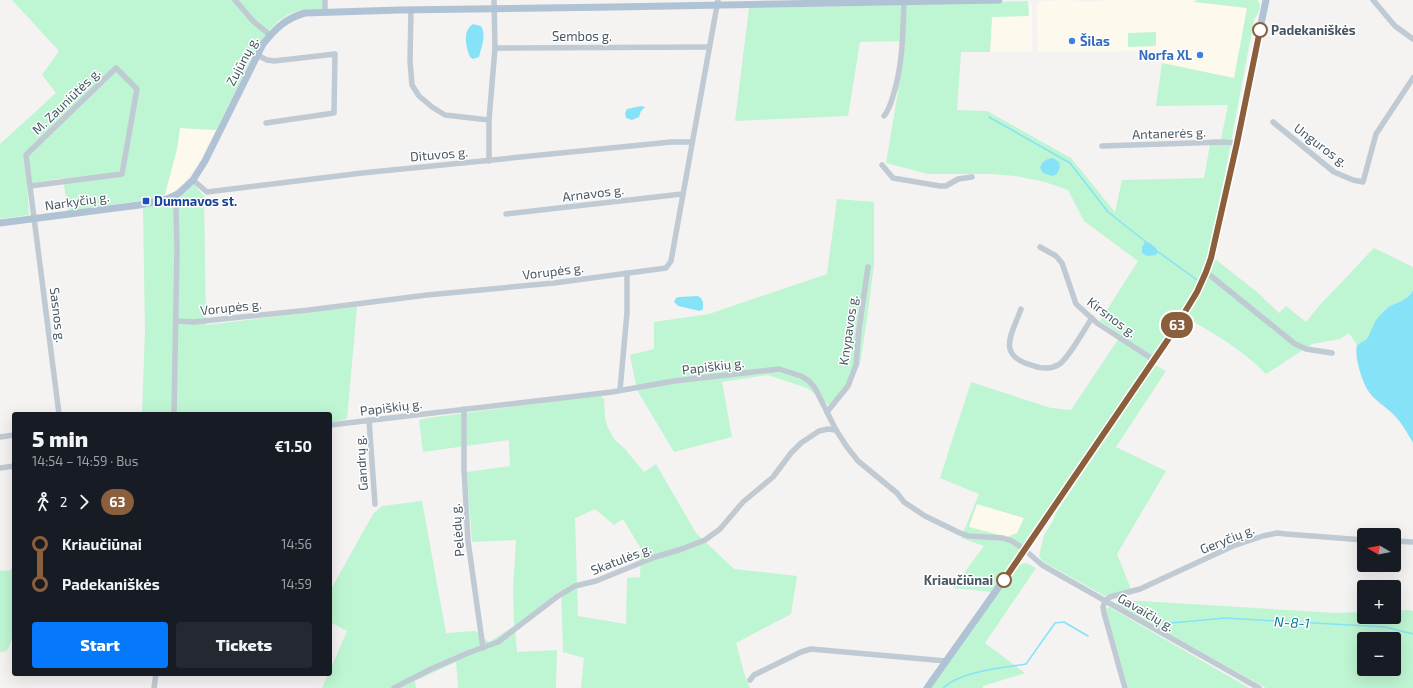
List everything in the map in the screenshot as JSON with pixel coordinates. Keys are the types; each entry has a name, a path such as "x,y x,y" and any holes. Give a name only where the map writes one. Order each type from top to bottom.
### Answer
{"main road":[{"name":"Zujūnų g.","path":"156,202 174,196 184,190 193,180 205,161 257,56 270,35 285,20 295,15 325,11 494,9 718,3 998,0"},
{"path":"927,688 1026,550 1154,360 1197,292 1206,272 1219,225 1266,0"},
{"name":"Narkyčių g.","path":"0,224 156,202"}],"street":[{"path":"235,0 252,21 270,35"},
{"path":"325,0 325,11"},
{"path":"489,161 495,48 494,0"},
{"path":"1373,0 1395,26 1413,39"},
{"path":"884,116 889,106 900,69 904,1"},
{"name":"Vorupės g.","path":"176,321 194,322 309,310 427,295 554,283 666,268 670,264 691,142 718,3"},
{"path":"411,10 410,61 412,85 419,96 432,107 445,115 490,120"},
{"name":"Sembos g.","path":"495,48 709,47"},
{"path":"257,56 274,61 335,54 334,113 266,123"},
{"name":"M. Zauniūtės g.","path":"30,186 122,174 137,89 116,68 26,155 30,186 35,219"},
{"name":"Unguros g.","path":"1273,122 1334,172 1353,180 1363,182 1376,134 1413,78"},
{"name":"Dituvos g.","path":"193,180 207,192 458,162 489,161 551,153 664,142 691,142"},
{"name":"Antanerės g.","path":"1102,146 1223,142 1237,143"},
{"path":"882,165 892,178 940,186 946,186 958,179 972,177"},
{"name":"Arnavos g.","path":"506,214 682,194"},
{"path":"174,196 176,208 174,412"},
{"name":"Sasnos g.","path":"35,219 60,412"},
{"name":"Kirsnos g.","path":"1040,247 1056,256 1062,263 1076,304 1097,323 1154,360"},
{"name":"Knypavos g.","path":"827,412 848,386 856,366 859,329 868,267"},
{"path":"1206,272 1295,344 1306,349 1332,353"},
{"path":"620,390 627,313 627,273"},
{"path":"1021,309 1010,339 1010,353 1017,360 1030,365 1045,368 1058,365 1062,362 1092,318"},
{"name":"Papiškių g.","path":"332,425 779,369 801,376 809,381 815,388 836,430 858,461 897,494 904,502 925,516 960,533 968,536 1003,538 1012,541 1026,550"},
{"name":"Pelėdų g.","path":"464,409 464,469 468,541 484,648"},
{"name":"Gandrų g.","path":"369,420 375,504"},
{"name":"Skatulės g.","path":"394,688 431,669 498,642 558,596 575,586 596,581 655,557 682,550 705,540 720,529 743,502 773,477 800,443 819,431 828,429 836,430"},
{"path":"0,437 12,435"},
{"path":"0,468 12,466"},
{"name":"Geryčių g.","path":"1105,601 1110,597 1140,589 1233,546 1263,536 1277,533 1357,539"},
{"path":"1401,541 1413,542"},
{"name":"Gavaičių g.","path":"1026,550 1042,565 1259,688"},
{"path":"1105,601 1103,607 1104,613 1125,688"},
{"path":"750,680 754,676 811,649 946,662"},
{"path":"154,688 156,676"}],"shaded area":[{"path":"1071,0 1088,2 1110,0 1186,0 1247,8 1234,79 1162,63 1162,51 1038,52 1037,6 1043,1"},
{"path":"1028,1 1032,8 1032,52 990,52 992,17 1029,16"},
{"path":"180,128 216,130 197,165 183,184 168,196 165,194 177,149"},
{"path":"977,504 1024,518 1017,533 1007,537 969,527"}],"green space":[{"path":"12,0 323,0 324,9 291,13 274,25 261,41 256,50 216,130 180,128 177,149 165,194 158,198 68,211 63,178 27,184 29,215 0,219 0,144 56,93 42,75 59,51"},
{"path":"1197,0 1257,0 1260,5 1254,20 1216,222 1198,282 1156,351 992,592 953,588 984,546 961,538 979,494 940,478 971,382 1051,408 1071,410 1121,335 1100,321 1138,261 1084,221 1068,190 1045,182 1016,176 991,174 928,174 886,163 903,62 905,41 860,42 848,116 735,121 749,8 1028,1 1029,16 992,17 990,52 961,52 957,110 987,111 1071,158 1115,212 1122,180 1204,178 1211,139 1221,139 1228,105 1156,106 1162,63 1234,78 1247,8 1194,2","holes":["977,504 1024,518 1017,533 1007,537 969,527"]},
{"path":"1156,32 1156,46 1128,47 1128,33"},
{"path":"194,184 204,196 206,325 357,307 347,419 332,422 332,412 142,412 145,331 143,207 179,201 181,196"},
{"path":"837,199 874,202 874,265 867,319 860,364 847,390 829,405 807,388 768,375 722,382 732,437 674,452 637,390 630,355 654,349 654,322 709,314 827,274"},
{"path":"1374,248 1413,267 1413,290 1408,298 1386,308 1374,324 1370,335 1357,345 1349,333 1340,339 1312,344 1266,374 1248,357 1218,336 1187,318 1201,292 1215,259 1257,292 1279,313 1286,306 1306,322 1319,306"},
{"path":"1155,365 1166,371 1116,447 1166,471 1117,554 1131,589 1105,596 1042,561 1039,556 1044,535 1056,513"},
{"path":"601,396 604,399 607,426 614,439 624,448 644,472 656,464 696,533 734,569 797,576 791,614 736,643 745,676 750,688 581,688 584,658 563,652 561,590 515,629 517,652 557,650 556,688 458,688 456,662 415,681 416,688 322,688 327,676 332,676 332,665 347,631 332,623 332,587 373,514 382,506 422,501 446,633 475,631 489,642 514,626 513,588 516,540 472,542 467,472 510,466 509,440 423,452 419,420","holes":["595,509 614,525 623,519 641,549 640,577 627,578 626,624 578,616 575,518"]},
{"path":"1026,563 1036,568 985,643 1025,673 983,686 983,688 930,688 1019,565"},
{"path":"12,567 12,636 8,649 0,652 0,568 1,571 11,570"},
{"path":"1124,600 1336,613 1357,612 1357,624 1401,624 1401,611 1413,611 1413,688 1266,688 1118,605 1119,602"},
{"path":"1109,607 1249,688 1128,688 1106,611"}],"water":[{"path":"473,24 481,26 484,37 479,57 473,59 470,57 466,44 466,35 467,31"},
{"path":"641,106 645,107 641,111 639,117 632,120 626,118 625,113 627,109"},
{"path":"1053,158 1059,162 1060,167 1057,174 1052,176 1043,173 1040,168 1043,162"},
{"path":"1145,242 1156,248 1158,252 1156,255 1147,256 1142,253 1142,247"},
{"path":"1413,290 1413,443 1397,418 1369,392 1359,369 1356,350 1357,345 1367,338 1375,322 1383,312 1389,306 1404,300"},
{"path":"698,296 703,302 703,309 700,311 678,306 674,302 676,298 679,297"}],"waterway":[{"path":"989,117 1070,163 1108,212 1146,242"},
{"path":"1157,251 1197,280"},
{"name":"N-8-1","path":"1171,623 1225,618 1385,627 1413,634"},
{"name":"N-8-1","path":"943,688 951,682 971,674 1026,664 1055,623 1064,622 1088,636"}],"bus line":[{"name":"63","path":"1004,580 1026,550 1169,338 1202,283 1211,258 1219,225 1260,30"}],"place":[{"name":"Padekaniškės","path":"1260,30"},
{"name":"Šilas","path":"1072,41"},
{"name":"Norfa XL","path":"1200,55"},
{"name":"Dumnavos st.","path":"146,201"},
{"name":"Kriaučiūnai","path":"1004,580"}]}
